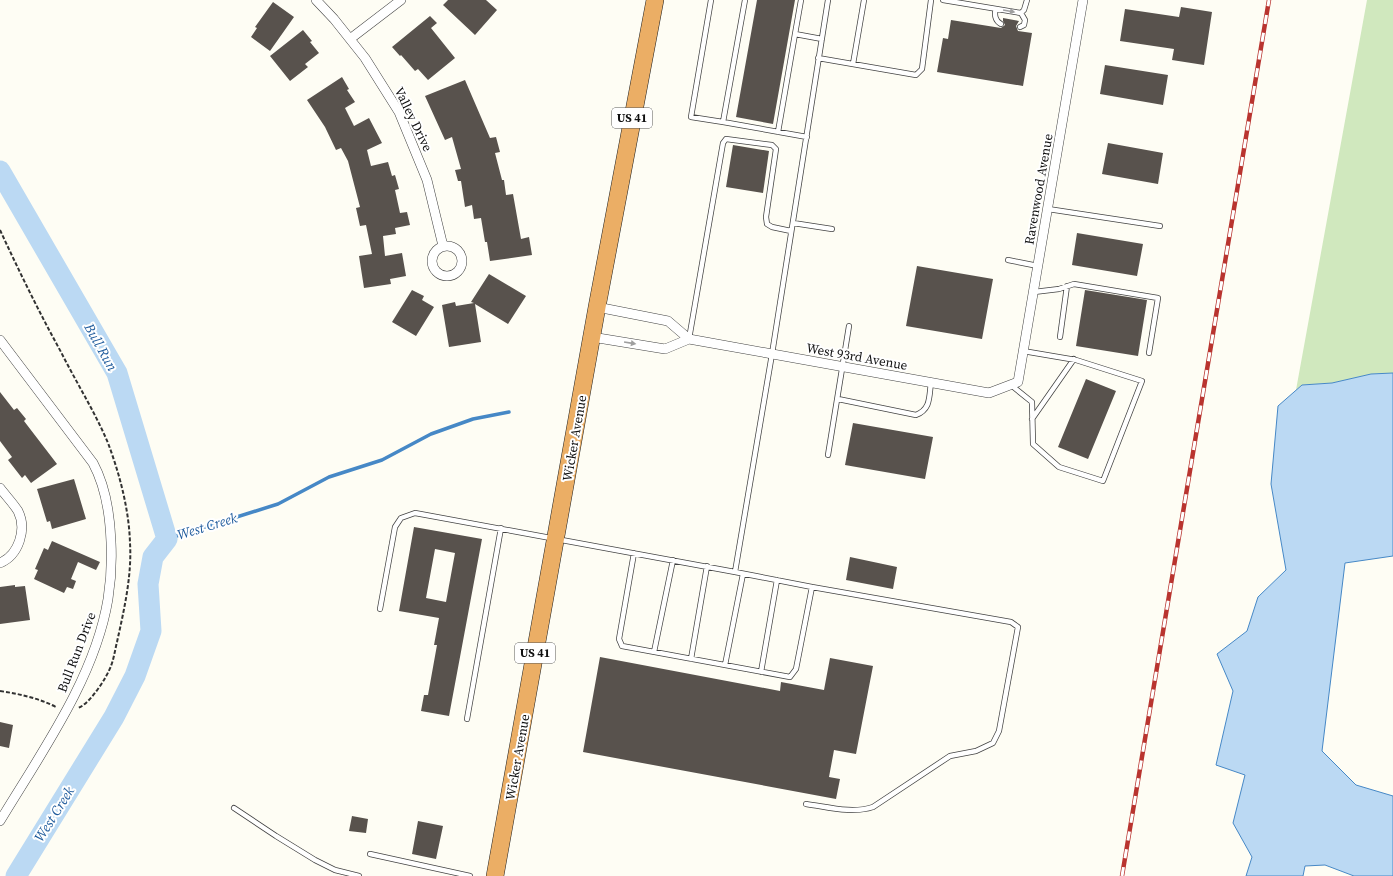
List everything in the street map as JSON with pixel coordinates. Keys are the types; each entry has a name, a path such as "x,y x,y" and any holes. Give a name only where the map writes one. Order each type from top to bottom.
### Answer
{"highway":[{"name":"Wicker Avenue","path":"496,876 597,307 655,0"}],"street":[{"name":"Valley Drive","path":"316,0 334,18 350,39 383,86 404,123 427,180 443,246"},
{"path":"350,39 401,0"},
{"name":"Ravenwood Avenue","path":"1014,383 1024,351 1083,0"},
{"path":"592,337 665,349 689,339 668,321 597,307"},
{"name":"West 93rd Avenue","path":"689,339 989,393 1014,383"},
{"name":"Bull Run Drive","path":"0,340 4,352 93,463 100,475 107,503 111,534 112,560 105,614 84,674 67,708 0,821"},
{"path":"0,488 18,512 21,525 16,550 12,556 0,562"}],"lane":[{"path":"711,0 691,117 807,137"},
{"path":"724,122 745,0"},
{"path":"778,132 801,0"},
{"path":"735,572 792,231 828,0"},
{"path":"853,64 864,0"},
{"path":"818,58 916,75 920,73 922,69 932,0"},
{"path":"943,0 1021,13"},
{"path":"1021,13 1024,10 1027,0"},
{"path":"996,9 995,16 997,21 1001,24"},
{"path":"1020,27 1023,27 1025,20 1021,13"},
{"path":"795,34 822,39"},
{"path":"689,339 723,143 726,139 772,145 776,149 766,218 767,224 772,228 792,231"},
{"path":"1048,208 1160,226"},
{"path":"793,223 832,229"},
{"path":"1008,260 1038,266"},
{"path":"1034,292 1059,289 1074,284 1082,284 1158,298 1149,353"},
{"path":"1060,337 1067,286"},
{"path":"828,455 844,366 849,326"},
{"path":"1014,383 1032,402 1033,444 1060,467 1103,481 1142,381 1074,359 1024,351"},
{"path":"1032,419 1074,359"},
{"path":"838,399 916,415 923,412 928,406 932,382"},
{"path":"380,609 395,527 401,518 415,513 707,566 812,587 1011,622 1018,627 999,731 993,743 976,751 950,756 873,807 863,810 841,809 806,804"},
{"path":"467,719 501,528"},
{"path":"634,553 619,639 622,646 790,677 796,669 812,587"},
{"path":"654,652 673,560"},
{"path":"691,658 707,566"},
{"path":"725,665 743,574"},
{"path":"761,672 777,580"},
{"path":"234,808 315,860 335,870 359,876"},
{"path":"370,854 470,876"}],"path":[{"path":"0,690 40,699 57,708 67,708"}],"green space":[{"path":"1367,0 1393,0 1393,373 1371,374 1332,383 1302,385 1296,390"}],"water":[{"path":"1393,373 1393,556 1345,563 1322,751 1356,785 1393,796 1393,876 1354,876 1325,865 1305,866 1303,876 1246,876 1252,857 1233,823 1245,775 1216,765 1233,691 1217,654 1247,631 1258,597 1286,570 1271,484 1278,406 1302,385 1332,383 1371,374"}],"building":[{"path":"448,0 486,0 497,10 475,35 443,5"},
{"path":"757,0 795,0 773,124 736,117"},
{"path":"273,2 294,17 270,51 251,37 257,28 255,27"},
{"path":"1181,7 1212,12 1204,65 1172,60 1174,49 1120,41 1125,9 1179,17"},
{"path":"430,16 437,23 431,28 455,58 428,80 418,69 415,71 392,47"},
{"path":"1003,18 1019,21 1016,26 1018,31 1032,33 1023,86 937,72 943,38 948,39 951,20 1001,28 1005,25"},
{"path":"303,30 319,53 305,64 308,67 290,81 270,56"},
{"path":"1105,65 1168,75 1163,105 1100,94"},
{"path":"342,77 349,89 347,90 355,102 345,108 354,126 369,118 382,143 367,150 371,166 388,162 392,176 395,175 399,189 395,190 400,213 407,212 410,225 395,228 396,234 383,236 385,256 402,253 406,276 390,279 391,284 364,288 359,256 372,254 366,225 360,226 356,208 360,207 348,161 341,148 336,150 325,127 307,100"},
{"path":"465,80 490,138 496,137 500,152 495,153 502,180 504,180 506,195 513,194 521,239 529,237 532,255 490,261 481,218 474,219 472,205 465,207 461,181 458,181 455,170 461,169 452,137 445,140 425,96"},
{"path":"1108,143 1163,153 1158,184 1102,174"},
{"path":"733,145 769,151 763,193 726,187"},
{"path":"1077,233 1143,244 1137,276 1072,265"},
{"path":"917,266 993,279 982,339 906,326"},
{"path":"489,274 526,296 508,324 475,304 481,342 449,347 442,305 455,302 456,306 474,303 471,302"},
{"path":"412,290 424,296 422,300 434,307 416,336 392,322"},
{"path":"1085,290 1147,300 1138,356 1076,346"},
{"path":"1086,379 1116,391 1088,459 1058,447"},
{"path":"0,392 14,410 17,408 26,419 24,421 57,464 31,483 25,475 22,478 8,460 12,457 0,441"},
{"path":"853,423 933,437 925,479 845,465"},
{"path":"74,479 86,519 52,529 50,521 47,522 37,489"},
{"path":"414,527 482,539 449,716 421,711 424,695 428,695 437,645 434,645 439,618 399,611","holes":["435,549 455,553 446,602 426,598"]},
{"path":"52,541 100,562 96,570 78,562 71,579 76,581 73,589 67,587 64,593 34,579 38,570 35,569 44,548 48,550"},
{"path":"850,557 897,567 893,589 846,580"},
{"path":"15,585 15,587 25,586 30,620 0,624 0,587"},
{"path":"600,657 780,691 781,682 824,690 830,658 873,666 856,754 834,750 829,777 840,779 836,799 583,752"},
{"path":"0,722 13,725 9,748 0,746"},
{"path":"352,816 368,819 366,833 349,831"},
{"path":"418,821 443,826 436,859 412,854"}],"waterway":[{"name":"Bull Run","path":"0,171 117,373 167,539 153,557 148,584 151,631 135,676 114,717 16,876"},
{"name":"West Creek","path":"167,539 278,504 329,477 382,460 431,434 473,419 509,412"}],"railway":[{"path":"1122,876 1269,0"}]}
